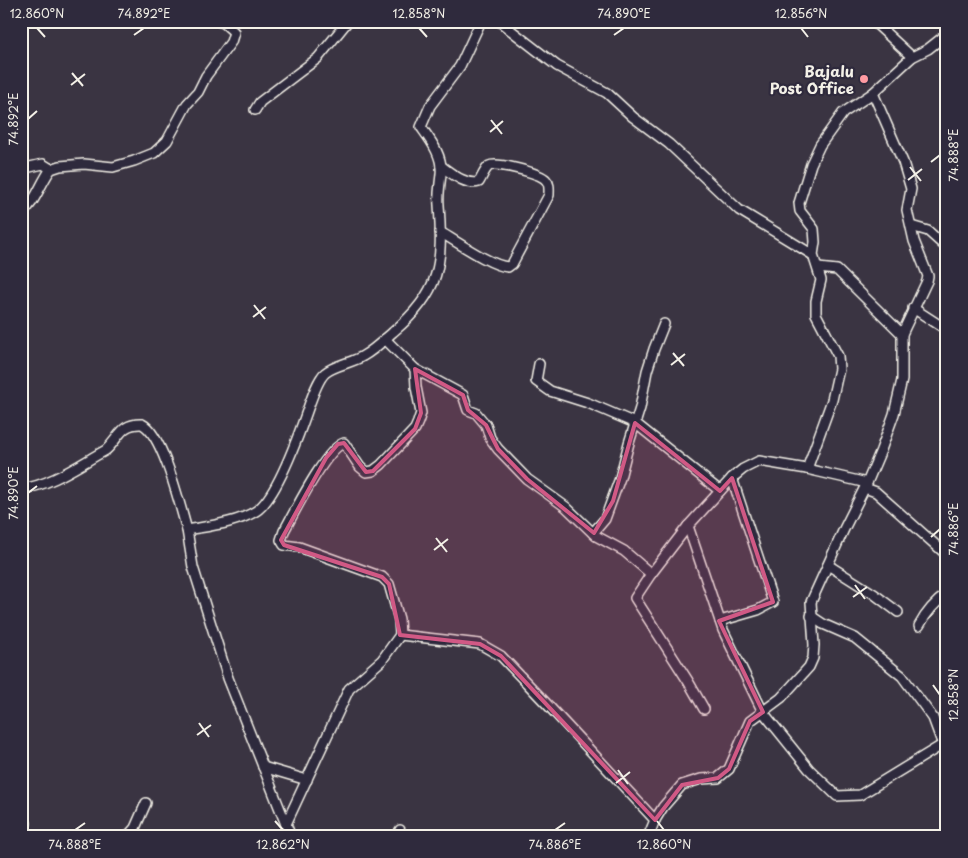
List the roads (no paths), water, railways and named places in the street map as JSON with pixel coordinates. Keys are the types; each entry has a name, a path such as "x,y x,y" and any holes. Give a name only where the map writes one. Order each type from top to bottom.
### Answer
{"street":[{"path":"21,214 36,196 51,169 60,166 84,164 114,167 154,152 167,141 187,104 198,92 206,76 231,42 234,32 224,22 217,21"},
{"path":"255,110 260,102 318,58 348,21"},
{"path":"187,530 210,526 245,516 258,510 283,471 314,392 325,372 364,356 409,318 426,297 437,275 440,255 438,191 441,166 433,144 421,127 430,106 460,66 481,21"},
{"path":"499,21 557,66 607,93 633,117 669,144 739,210 813,255"},
{"path":"873,21 912,57"},
{"path":"808,469 832,400 839,368 838,356 816,314 816,302 821,280 813,255 814,229 804,219 800,211 799,203 811,164 820,145 843,113 874,93 912,57 928,49 947,34"},
{"path":"648,837 663,807 682,785 701,779 718,778 729,769 750,721 781,698 809,667 813,658 814,645 811,602 866,486 894,414 902,380 902,334 927,282 928,276 914,241 911,226 908,210 911,189 903,162 874,93"},
{"path":"21,170 43,164 51,169"},
{"path":"440,232 503,267 508,267 512,264 549,195 550,188 546,180 537,174 495,164 488,167 479,182 474,184 466,182 441,166"},
{"path":"911,226 928,231 947,248"},
{"path":"818,268 837,270 902,334"},
{"path":"913,308 947,330"},
{"path":"594,533 605,519 613,501 654,349 664,324"},
{"path":"385,339 415,369 463,395 468,410 476,413 486,425 490,438 498,449 527,479 566,507 594,533 606,542 624,551 651,574"},
{"path":"539,364 536,381 550,391 588,403 635,423 720,491"},
{"path":"286,824 349,689 382,660 400,635 399,619 389,584 382,577 300,547 284,545 281,540 284,531 326,458 338,444 344,443 360,467 366,472 373,471 415,429 421,413 415,369"},
{"path":"21,490 59,476 106,450 113,444 123,429 136,424 142,424 147,426 152,432 162,452 176,493 187,530 193,567 228,678 291,837"},
{"path":"704,709 635,598 688,526 743,468 759,461 808,469 866,486 876,492 947,555"},
{"path":"720,621 758,610 773,602 732,478"},
{"path":"688,526 720,621 763,712 808,769 837,796 860,795 942,745"},
{"path":"828,565 874,594 898,612"},
{"path":"919,626 937,601 947,594"},
{"path":"811,616 823,624 855,638 902,676 933,718 947,756"},
{"path":"400,635 480,644 500,656 655,820"},
{"path":"263,767 307,780"},
{"path":"127,837 135,828 146,803"}],"place":[{"name":"Bajalu Post Office","path":"864,79"}]}
